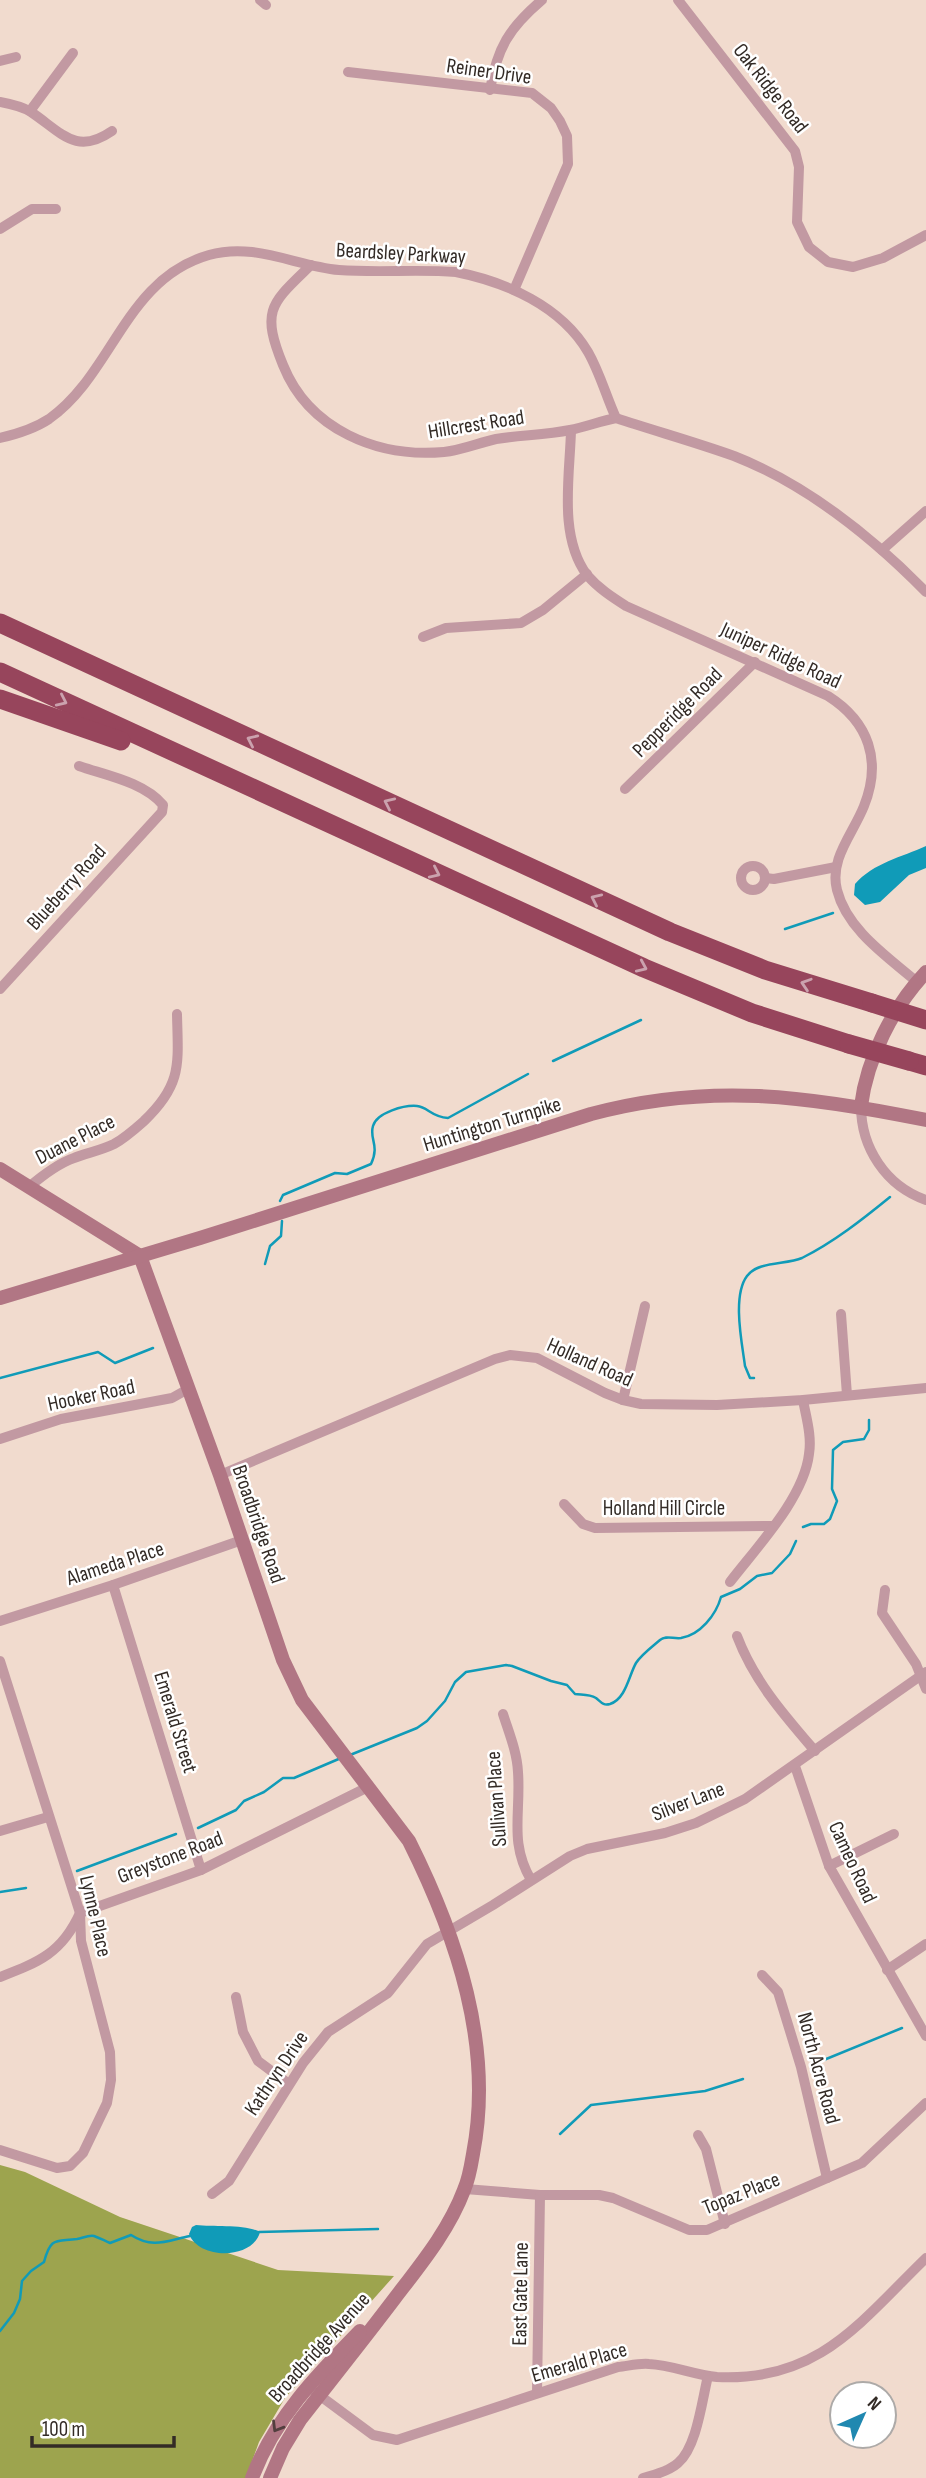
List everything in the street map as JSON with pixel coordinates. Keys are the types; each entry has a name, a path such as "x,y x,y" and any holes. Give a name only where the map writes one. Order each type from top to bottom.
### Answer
{"highway":[{"path":"0,608 43,634 219,724"},
{"path":"0,623 701,946 797,982 926,1020"},
{"path":"0,672 644,968 752,1013 917,1064"},
{"path":"0,699 98,732 258,800 328,824"}],"main road":[{"path":"861,1106 867,1075 887,1029 921,977"},
{"name":"Huntington Turnpike","path":"0,1298 591,1114 638,1103 688,1096 785,1096 861,1106 926,1119"},
{"path":"0,1169 140,1256"},
{"name":"Broadbridge Road","path":"140,1256 294,1685 302,1700 409,1842 422,1867 447,1931"},
{"name":"Broadbridge Avenue","path":"270,2478 290,2435 405,2285 441,2233 465,2189 477,2127 478,2071 472,2009 447,1931"},
{"name":"Broadbridge Avenue","path":"252,2478 275,2430 308,2386 405,2285"}],"street":[{"path":"490,89 495,61 509,35 542,0"},
{"name":"Oak Ridge Road","path":"678,0 795,151 799,167 797,222 809,247 828,262 852,267 883,258 926,235"},
{"path":"30,111 73,53"},
{"path":"0,61 16,57"},
{"name":"Reiner Drive","path":"348,72 532,93 561,121 567,136 568,164 514,290"},
{"path":"0,102 18,105 30,111 58,133 77,142 91,143 112,131"},
{"path":"0,229 32,209 56,209"},
{"name":"Beardsley Parkway","path":"0,438 38,425 68,402 134,311 162,281 178,269 207,256 236,251 272,254 340,270 456,272 514,290 552,313 579,338 596,367 616,418"},
{"name":"Hillcrest Road","path":"312,265 274,304 271,321 273,337 286,374 295,389 319,415 351,438 372,447 424,453 466,449 491,440 514,436 571,430 616,418"},
{"path":"616,418 735,457 761,469 831,509 882,550 926,592"},
{"name":"Juniper Ridge Road","path":"571,430 570,533 577,557 587,575 603,591 626,606 818,691 839,703 862,728 874,767 867,798 836,867"},
{"path":"882,550 926,510"},
{"path":"423,636 446,628 521,623 543,610 587,575"},
{"name":"Pepperidge Road","path":"625,789 755,662"},
{"name":"Blueberry Road","path":"0,989 162,812 163,805 149,793 79,766"},
{"path":"765,878 774,879 836,867 838,894 855,924 921,977"},
{"name":"Duane Place","path":"29,1187 53,1168 115,1144 157,1108 176,1075 177,1014"},
{"path":"861,1106 865,1141 876,1160 903,1188 926,1200"},
{"path":"623,1401 645,1306"},
{"path":"841,1314 847,1395"},
{"name":"Holland Road","path":"220,1475 484,1363 510,1355 537,1358 572,1378 623,1401 641,1404 803,1400 926,1388"},
{"name":"Hooker Road","path":"0,1438 61,1419 172,1398 188,1388"},
{"path":"730,1582 794,1495 810,1454 803,1400"},
{"name":"Holland Hill Circle","path":"564,1504 583,1524 595,1528 773,1526"},
{"name":"Alameda Place","path":"0,1621 242,1540"},
{"name":"Emerald Street","path":"113,1585 201,1870"},
{"path":"885,1590 882,1613 923,1674 926,1689"},
{"path":"737,1636 755,1676 815,1751"},
{"name":"Lynne Place","path":"0,1661 80,1913 81,1941 110,2052 111,2080 107,2103 83,2153 74,2163 61,2168 0,2150"},
{"name":"Silver Lane","path":"447,1931 553,1865 587,1849 665,1833 696,1823 745,1799 923,1674"},
{"path":"2,1708 13,1704"},
{"name":"Sullivan Place","path":"503,1714 512,1740 518,1774 518,1851 531,1880"},
{"name":"Cameo Road","path":"795,1766 829,1866 926,2036"},
{"name":"Greystone Road","path":"80,1913 201,1870 368,1787"},
{"path":"0,1832 48,1817"},
{"path":"829,1866 894,1834"},
{"path":"0,1977 32,1965 58,1949 74,1928 80,1913"},
{"name":"Kathryn Drive","path":"212,2194 229,2181 289,2084 328,2032 388,1993 427,1944 447,1931"},
{"path":"887,1970 926,1944"},
{"name":"North Acre Road","path":"762,1975 778,1992 801,2067 827,2178"},
{"path":"236,1997 243,2032 258,2062 289,2084"},
{"name":"Topaz Place","path":"465,2189 540,2195 606,2196 689,2230 707,2230 855,2166 871,2156 926,2103"},
{"path":"698,2135 706,2149 725,2224"},
{"name":"East Gate Lane","path":"537,2393 540,2195"},
{"name":"Emerald Place","path":"308,2386 373,2435 397,2440 618,2367 664,2365 708,2376 739,2376 780,2371 823,2353 840,2341 926,2258"},
{"path":"643,2478 674,2466 688,2452 708,2376"}],"green space":[{"path":"0,2165 25,2172 120,2217 278,2270 394,2276 285,2398 259,2442 246,2478 0,2478"}],"water":[{"path":"926,846 926,868 909,875 880,902 865,905 854,895 855,884 870,871"},
{"path":"196,2225 238,2227 260,2232 247,2248 237,2252 214,2252 203,2249 189,2234"}],"waterway":[{"path":"785,929 833,913"},
{"path":"553,1061 641,1020"},
{"path":"280,1201 283,1195 335,1173 347,1174 371,1164 375,1152 373,1126 386,1113 417,1106 448,1118 528,1074"},
{"path":"754,1378 750,1378 745,1366 739,1320 740,1295 747,1276 758,1268 795,1260 814,1252 848,1230 890,1197"},
{"path":"265,1264 270,1246 281,1236 282,1221"},
{"path":"0,1378 98,1352 115,1363 153,1348"},
{"path":"803,1527 824,1524 830,1519 837,1501 832,1489 833,1450 843,1442 864,1439 869,1430 869,1420"},
{"path":"350,1755 417,1728 427,1721 445,1701 455,1682 466,1672 512,1666 567,1685 575,1694 591,1696 604,1704 610,1704 620,1697 636,1663 647,1651 667,1637 681,1638 695,1633 711,1617 721,1597 740,1589 757,1576 772,1573 790,1554 796,1541"},
{"path":"198,1828 236,1810 244,1801 264,1792 283,1778 294,1778 341,1758"},
{"path":"77,1871 176,1834"},
{"path":"0,1892 26,1888"},
{"path":"814,2064 902,2028"},
{"path":"560,2134 591,2105 705,2091 743,2079"},
{"path":"259,2232 378,2229"},
{"path":"0,2331 14,2313 20,2299 22,2281 44,2262 49,2248 55,2242 92,2236 110,2243 131,2235 146,2242 160,2243 190,2236"}]}
